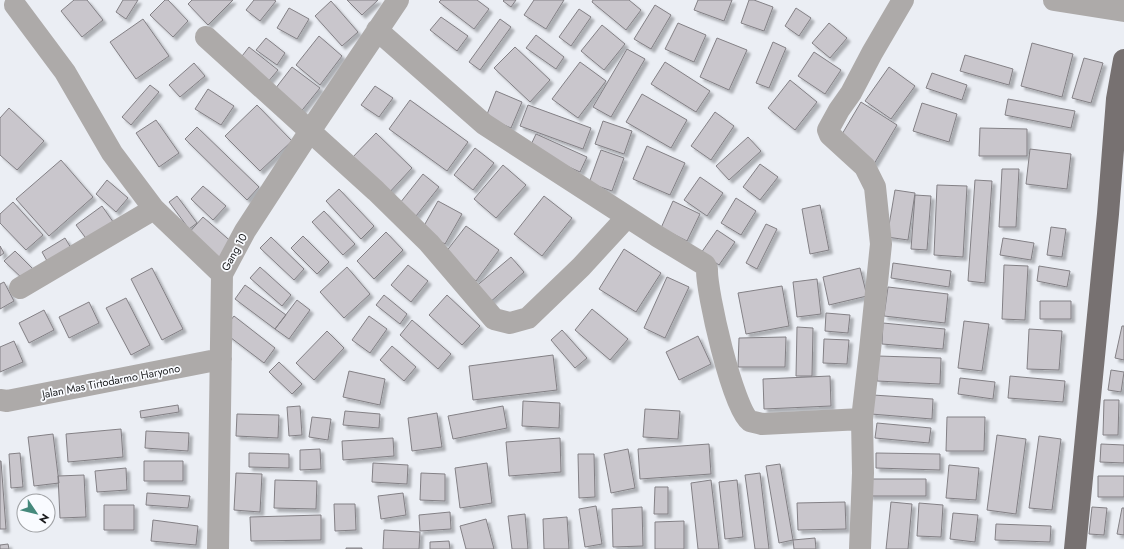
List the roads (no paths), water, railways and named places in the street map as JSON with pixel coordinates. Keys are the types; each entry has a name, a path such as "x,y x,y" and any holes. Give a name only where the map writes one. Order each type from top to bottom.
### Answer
{"main road":[{"path":"1075,549 1108,214 1117,99 1123,67"}],"street":[{"name":"Gang 10","path":"218,549 222,274 245,231 310,130 398,0"},
{"path":"860,549 862,419 881,244 875,187 865,167 830,135 828,130 838,110 851,93 872,53 904,0"},
{"path":"1054,0 1124,11"},
{"path":"12,6 65,72 112,153 154,209 222,274"},
{"path":"378,30 484,124 627,217 705,265 707,269 712,306 728,373 743,412 751,421 762,424 862,419"},
{"path":"206,37 376,191 428,243 494,319 510,323 528,318 581,267 627,217"},
{"path":"20,288 154,209"},
{"name":"Jalan Mas Tirtodarmo Haryono","path":"0,400 7,401 221,359"}]}
